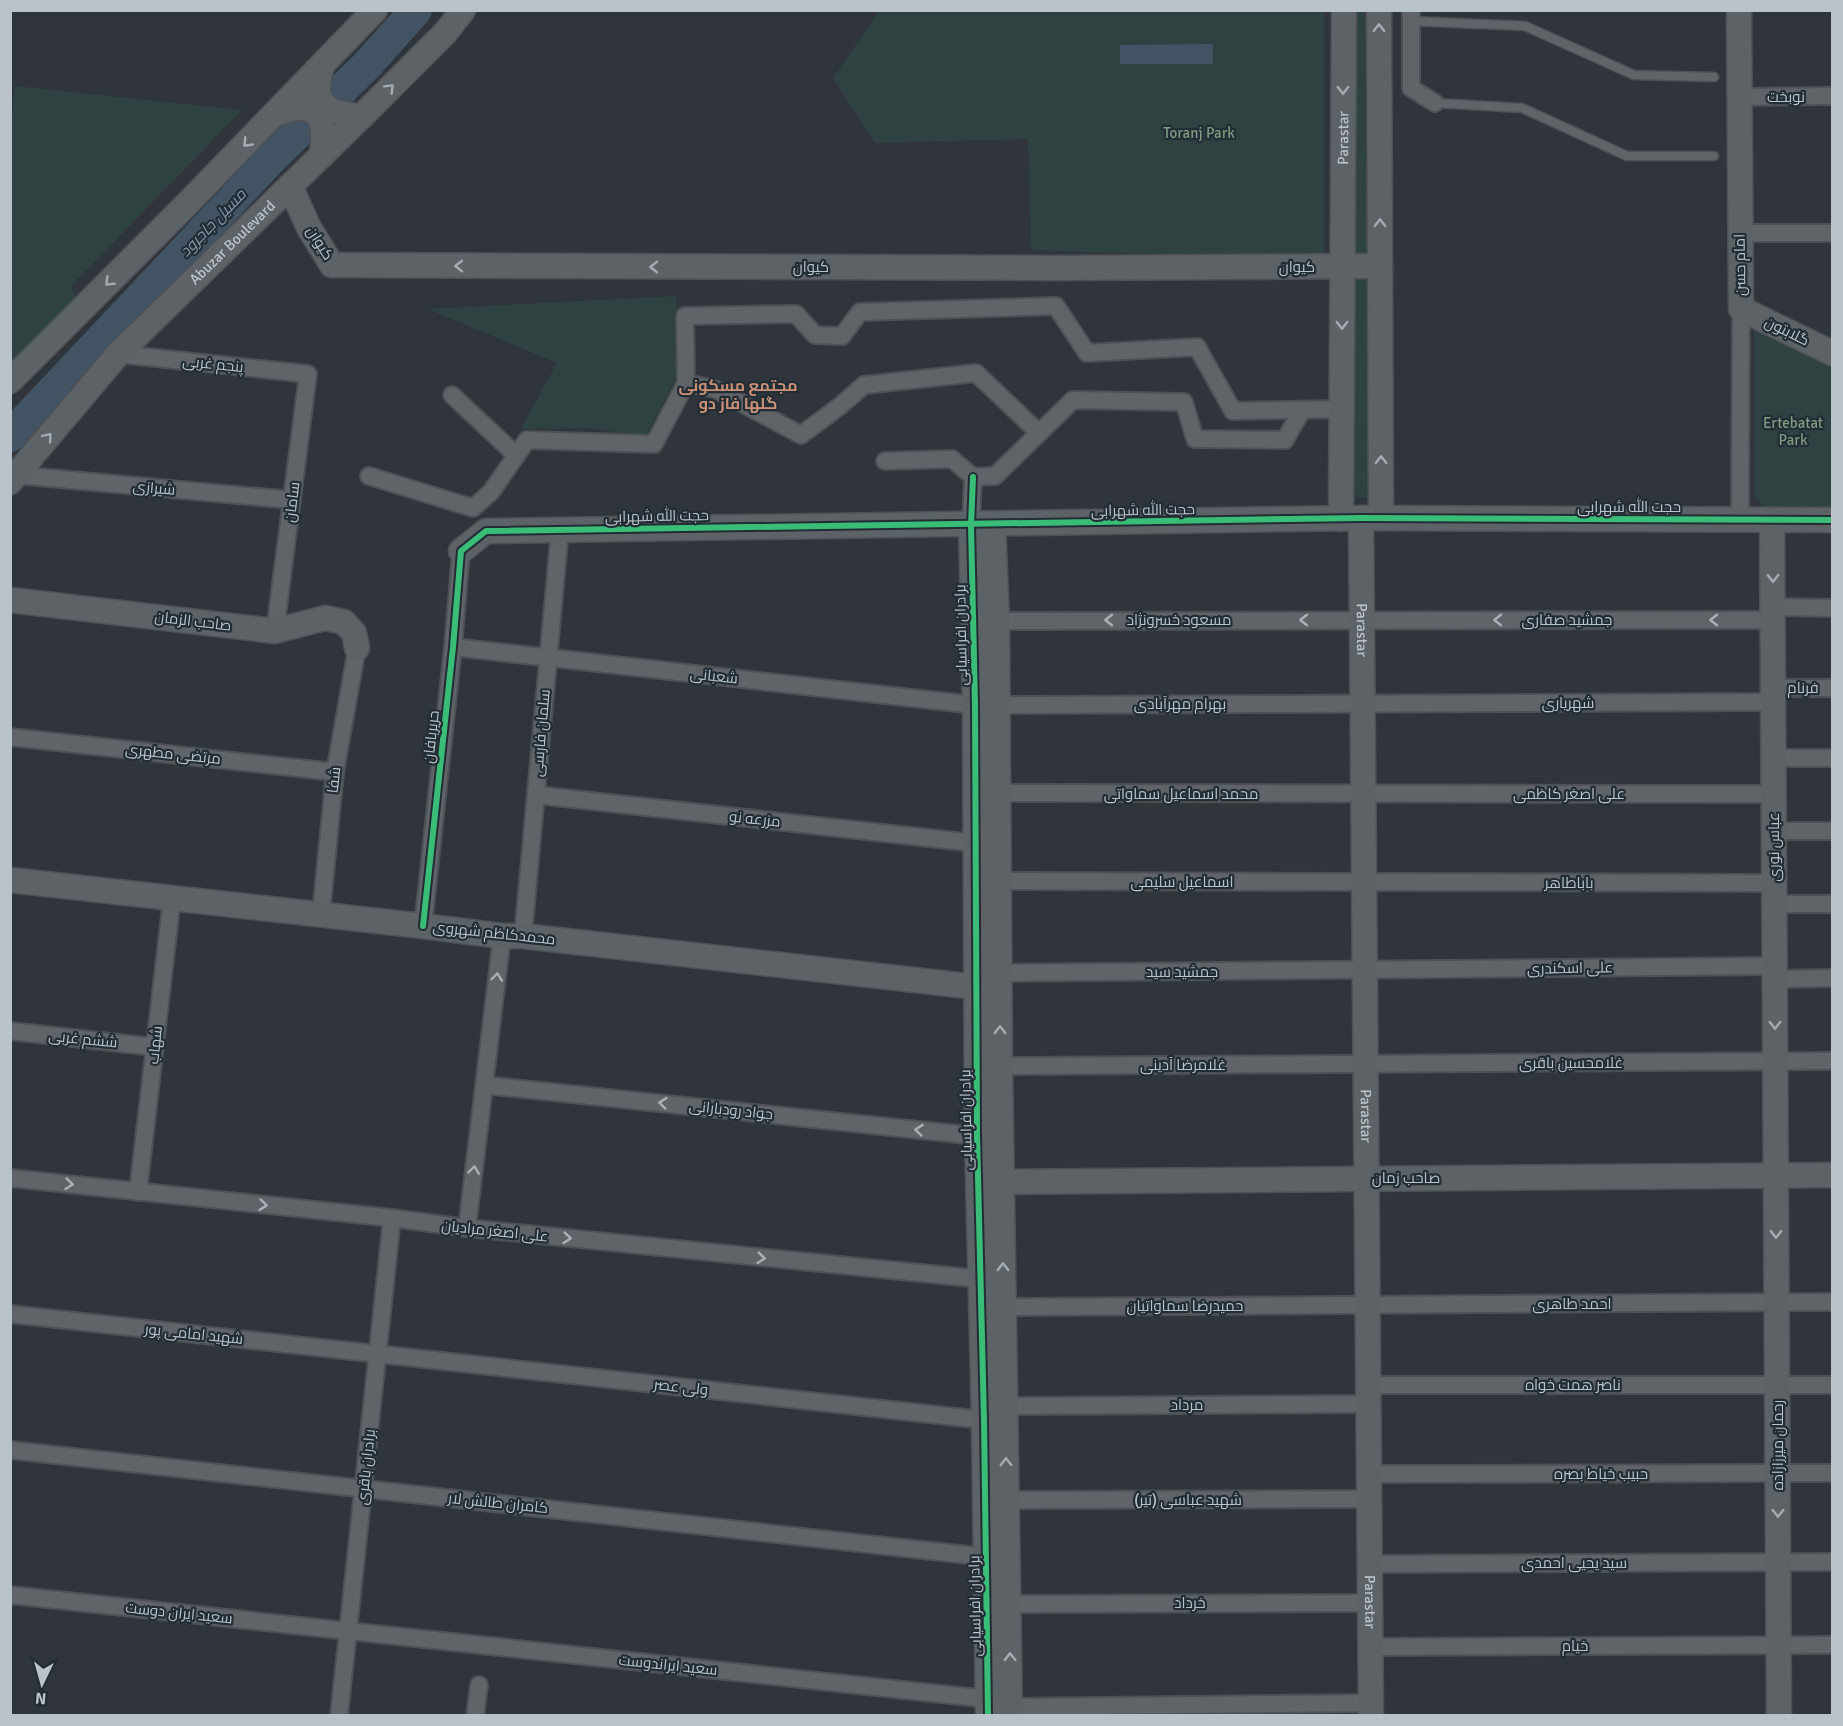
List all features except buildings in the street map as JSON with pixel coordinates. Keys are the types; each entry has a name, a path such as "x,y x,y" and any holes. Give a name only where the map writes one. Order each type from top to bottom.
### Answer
{"street":[{"path":"10,381 375,10"},
{"name":"Abuzar Boulevard","path":"13,479 118,354 362,116 446,32 463,10"},
{"name":"Parastar","path":"1344,10 1342,410 1361,518"},
{"name":"Parastar","path":"1371,1709 1361,518 1380,266 1379,10"},
{"name":"امام حسن","path":"1739,10 1740,520"},
{"path":"1411,16 1411,88 1435,103"},
{"path":"322,66 317,84 319,99 330,110 346,115 362,116"},
{"name":"نوبخت","path":"1739,97 1833,96"},
{"path":"275,114 293,108 306,107 317,114 324,139 322,155"},
{"name":"کیوان","path":"290,186 309,228 332,264 712,267 1380,266"},
{"path":"1739,233 1833,233"},
{"path":"369,476 473,508 491,492 527,440 654,444 686,383 685,316 796,314 815,335 842,336 860,312 1056,306 1087,353 1197,347 1233,411 1342,410"},
{"name":"گلابتون","path":"1741,309 1833,353"},
{"name":"پنجم غربی","path":"118,354 308,374"},
{"path":"686,383 715,388 801,435 864,386 976,373 1039,433"},
{"name":"سامان","path":"275,631 308,374"},
{"path":"452,395 516,455"},
{"path":"973,477 995,476 1072,400 1184,402 1195,439 1285,440 1302,410"},
{"path":"885,461 952,459 973,477 982,525"},
{"name":"شیرازی","path":"13,479 292,500"},
{"name":"حجت الله شهرابی","path":"461,551 486,531 560,529 1361,518 1833,520"},
{"name":"عباس نوری","path":"1772,520 1776,1175"},
{"name":"برادران افراسیابی","path":"982,525 997,621 986,705 975,843 977,1136 986,1557 999,1709"},
{"name":"برادران افراسیابی","path":"982,525 986,705 999,794 1000,1066 1009,1604 999,1709"},
{"name":"سلمان فارسی","path":"512,936 536,795 560,529"},
{"name":"حریربافان","path":"423,926 461,551"},
{"name":"صاحب الزمان","path":"10,600 275,631 325,618 344,622 354,633 357,648"},
{"name":"جمشید صفاری","path":"1362,620 1773,614 1833,608"},
{"name":"مسعود خسرونژاد","path":"997,621 1362,620"},
{"name":"شعبانی","path":"453,647 986,705"},
{"name":"شفا","path":"321,914 335,772 357,648"},
{"name":"فرنام","path":"1773,695 1833,688"},
{"name":"شهریاری","path":"1363,704 1773,695"},
{"name":"بهرام مهرآبادی","path":"986,705 1363,704"},
{"name":"مرتضی مطهری","path":"10,737 335,772"},
{"path":"1774,758 1833,758"},
{"name":"محمد اسماعیل سماواتی","path":"999,794 1363,794"},
{"name":"علی اصغر کاظمی","path":"1363,794 1774,794"},
{"name":"مزرعه نو","path":"536,795 975,843"},
{"path":"1774,831 1833,831"},
{"name":"محمدکاظم شهروی","path":"10,880 977,987"},
{"name":"اسماعیل سلیمی","path":"1000,881 1364,882"},
{"name":"باباطاهر","path":"1364,882 1774,893 1833,903"},
{"name":"شهاب","path":"138,1192 172,898"},
{"path":"467,1228 484,1085 512,936"},
{"name":"جمشید سید","path":"1000,973 1365,970"},
{"name":"علی اسکندری","path":"1365,970 1775,972 1833,978"},
{"name":"ششم غربی","path":"10,1031 155,1047"},
{"name":"غلامحسین باقری","path":"1366,1064 1833,1061"},
{"name":"غلامرضا آدینی","path":"1000,1066 1366,1064"},
{"name":"جواد رودبارانی","path":"484,1085 977,1136"},
{"name":"رحمان میرزازاده","path":"1776,1175 1779,1716"},
{"name":"صاحب زمان","path":"979,1182 1833,1175"},
{"name":"علی اصغر مرادیان","path":"10,1178 467,1228 981,1279"},
{"name":"برادران باقری","path":"339,1716 392,1218"},
{"name":"احمد طاهری","path":"1368,1305 1833,1302"},
{"name":"حمیدرضا سماواتیان","path":"1003,1307 1368,1305"},
{"name":"شهید امامی پور","path":"10,1314 378,1354"},
{"name":"ولی عصر","path":"378,1354 984,1420"},
{"name":"ناصر همت خواه","path":"1368,1395 1833,1385"},
{"name":"مرداد","path":"1006,1406 1368,1395"},
{"name":"کامران طالش لار","path":"10,1450 986,1557"},
{"name":"حبیب خیاط بصره","path":"1369,1474 1833,1473"},
{"name":"شهید عباسی (تیر)","path":"1006,1500 1369,1500"},
{"name":"سید یحیی احمدی","path":"1370,1564 1833,1562"},
{"name":"سعید ایران دوست","path":"10,1595 348,1631"},
{"name":"خرداد","path":"1009,1604 1370,1603"},
{"name":"سعید ایراندوست","path":"348,1631 999,1709 1371,1709"},
{"name":"خیام","path":"1371,1647 1833,1645"},
{"path":"475,1716 479,1685"}],"lane":[{"path":"1411,16 1525,26 1634,75 1714,77"},
{"path":"1435,103 1522,108 1627,156 1714,156"}],"green space":[{"name":"Toranj Park","path":"879,11 1324,11 1324,259 1031,250 1028,139 875,143 833,78"},
{"path":"1351,11 1366,11 1365,131 1368,256 1351,255"},
{"path":"15,86 242,110 71,286 78,306 11,373 11,284 18,284 10,283 10,133"},
{"path":"1353,277 1369,277 1371,498 1355,497"},
{"path":"676,296 678,375 645,437 591,428 521,429 557,363 428,309"},
{"name":"Ertebatat Park","path":"1754,330 1832,367 1832,513 1772,513 1754,497"}],"water":[{"path":"1213,44 1213,64 1120,64 1120,45"}],"waterway":[{"name":"مسیل جاجرود","path":"10,436 272,158 368,64 416,10"}],"cycle path":[{"path":"973,477 971,525 975,705 977,1136 988,1716"},
{"path":"423,926 461,551 486,531 1361,518 1832,520"}],"district":[{"name":"مجتمع مسکونی گلها فاز دو","path":"738,395"}]}
